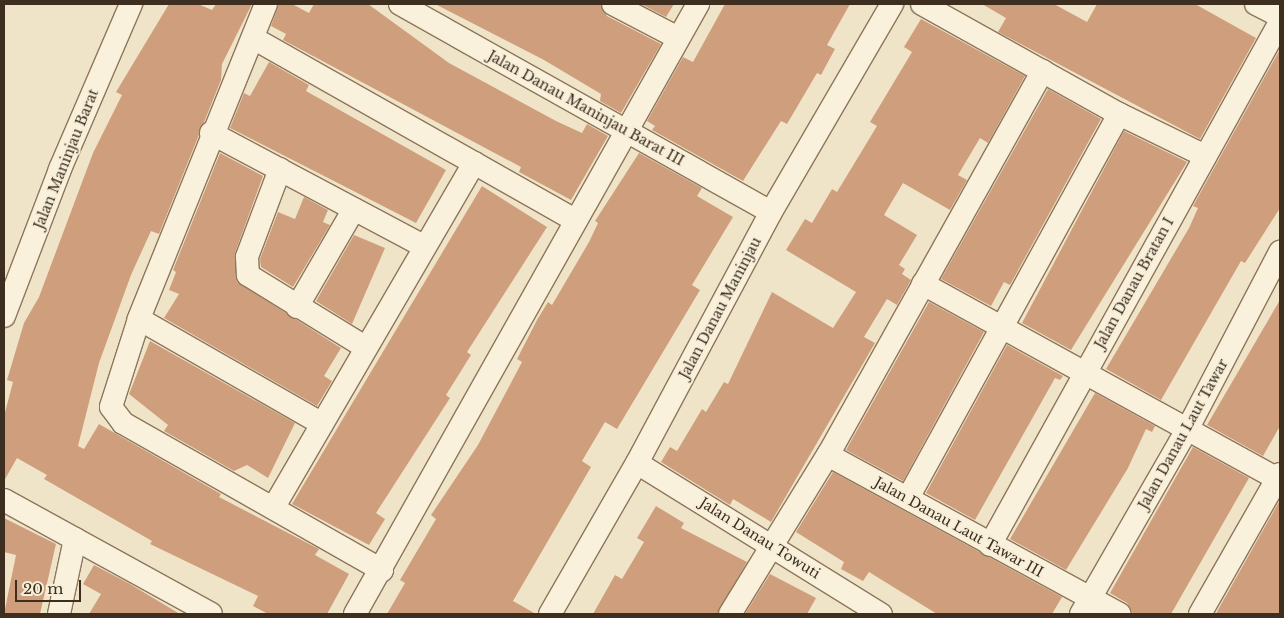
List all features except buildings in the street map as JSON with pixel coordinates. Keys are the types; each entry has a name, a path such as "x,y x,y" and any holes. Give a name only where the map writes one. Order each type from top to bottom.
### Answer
{"street":[{"name":"Jalan Maninjau Barat","path":"4,316 60,169 131,4"},
{"path":"266,4 211,134 139,319 112,412 123,423 275,505 382,570"},
{"name":"Jalan Danau Maninjau Barat III","path":"400,4 771,212"},
{"path":"613,4 678,38"},
{"path":"356,614 698,4"},
{"name":"Jalan Danau Maninjau","path":"550,614 637,463 771,212 892,4"},
{"path":"922,4 1119,114 1205,156"},
{"path":"1256,4 1280,16"},
{"name":"Jalan Danau Bratan I","path":"990,545 1084,372 1280,22"},
{"path":"252,38 576,221"},
{"path":"730,614 770,544 828,455 1043,71"},
{"path":"908,498 1119,114"},
{"path":"211,134 422,245"},
{"path":"275,505 422,245 474,163"},
{"path":"280,169 246,267 252,280 366,347"},
{"path":"297,307 354,209"},
{"name":"Jalan Danau Laut Tawar","path":"1086,606 1188,428 1280,252"},
{"path":"923,284 1003,324 1084,372 1279,477 1200,614"},
{"path":"139,319 322,424"},
{"name":"Jalan Danau Laut Tawar III","path":"828,455 990,545 1086,606 1120,614"},
{"name":"Jalan Danau Towuti","path":"637,463 881,614"},
{"path":"4,500 211,614"},
{"path":"60,614 76,539"}]}
